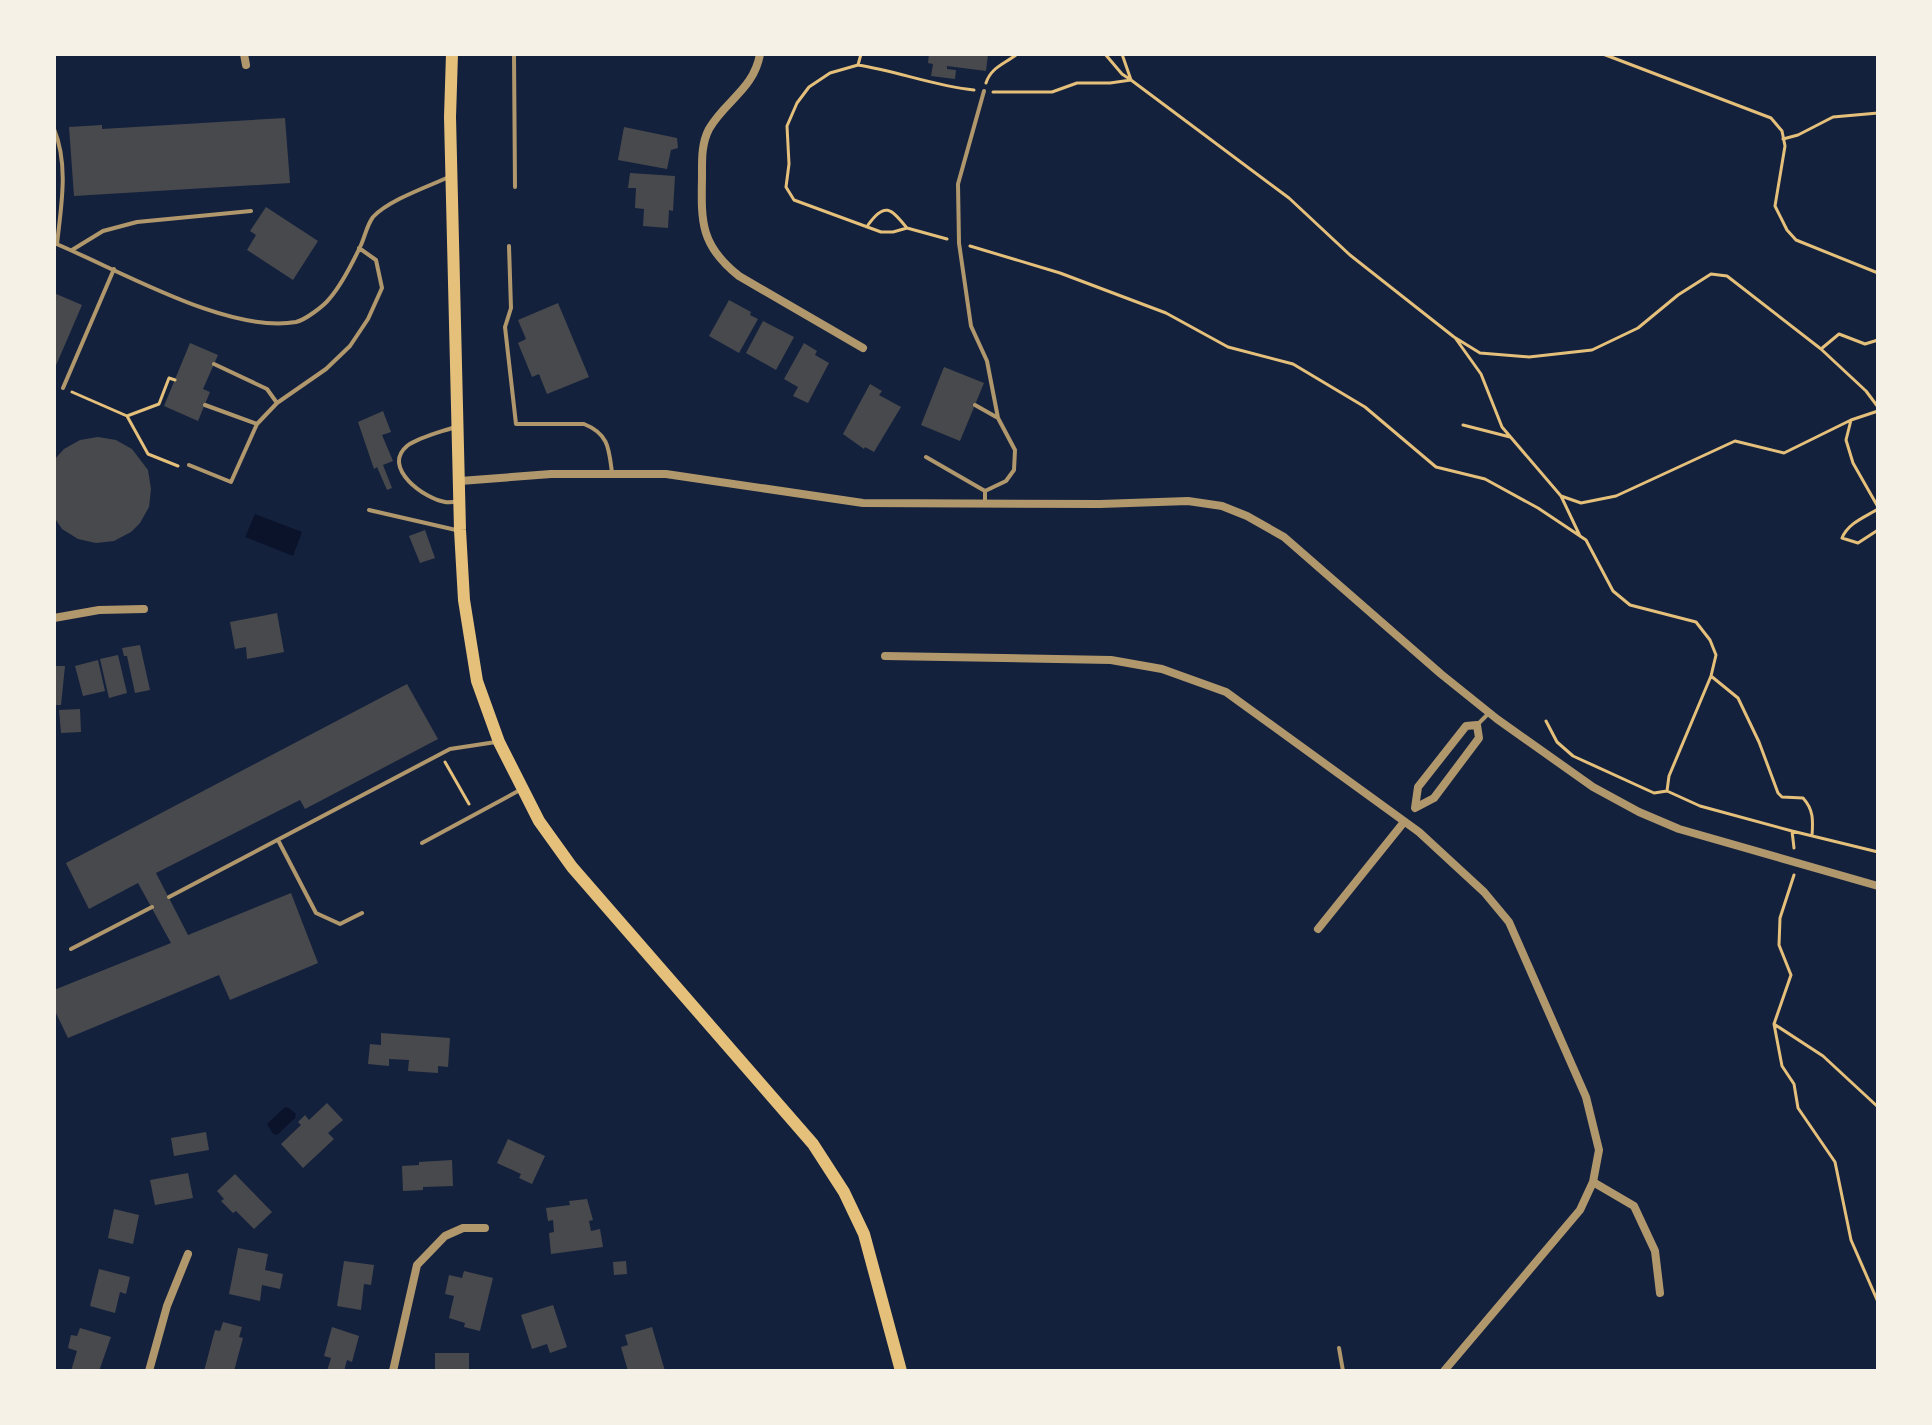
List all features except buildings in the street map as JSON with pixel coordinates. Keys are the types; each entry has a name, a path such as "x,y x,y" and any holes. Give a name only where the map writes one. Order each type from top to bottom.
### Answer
{"main road":[{"path":"452,54 449,80 460,530 464,600 477,681 499,742 522,788 539,821 572,867 813,1144 844,1192 864,1234 901,1371"}],"street":[{"path":"244,54 246,65"},
{"path":"760,54 749,84 709,129 705,142 701,217 705,234 723,263 739,276 863,348"},
{"path":"460,481 551,474 666,474 863,503 1100,504 1188,501 1222,506 1284,537 1489,713 1593,787 1679,829 1878,886"},
{"path":"54,618 99,610 144,609"},
{"path":"885,656 1111,660 1162,669 1226,692 1404,822 1484,892 1509,922 1586,1097 1599,1150 1593,1182 1580,1210 1444,1371"},
{"path":"1477,725 1479,738 1434,798 1415,808 1418,787 1466,726 1477,725"},
{"path":"1318,929 1404,822"},
{"path":"1593,1182 1634,1206 1655,1251 1660,1293"},
{"path":"393,1371 417,1265 445,1236 463,1228 485,1228"},
{"path":"149,1371 167,1306 188,1254"}],"lane":[{"path":"514,54 515,187"},
{"path":"984,91 958,184 959,243 971,326 987,361 998,418 1015,450 1014,470 1006,481 985,491"},
{"path":"54,129 58,139 63,189 55,243 94,259 153,290 235,318 273,323 299,322 330,299 372,219 384,208 451,176"},
{"path":"72,250 103,231 137,222 251,211"},
{"path":"509,246 511,308 505,327 516,424 584,424 595,428 609,444 612,473"},
{"path":"189,465 231,482 257,424 277,403 326,369 350,346 368,319 382,288 376,260 359,248"},
{"path":"63,388 114,269"},
{"path":"214,364 267,389 277,403"},
{"path":"205,405 257,424"},
{"path":"975,405 998,418"},
{"path":"459,425 408,446 400,457 399,465 414,488 445,502 461,501"},
{"path":"926,457 985,491"},
{"path":"985,491 985,504"},
{"path":"369,510 460,530"},
{"path":"1477,725 1489,713"},
{"path":"169,897 450,749 499,742"},
{"path":"422,843 522,788"},
{"path":"1404,822 1415,808"},
{"path":"278,840 316,913 340,924 362,913"},
{"path":"71,949 152,907"},
{"path":"1339,1348 1343,1371"}],"path":[{"path":"858,65 861,54"},
{"path":"984,91 988,75 1017,54"},
{"path":"1105,54 1122,74 1289,198 1350,255 1454,337 1480,353 1529,357 1592,350 1638,328 1678,295 1711,274 1727,276 1821,349 1866,391 1878,409 1784,453 1735,441 1616,496 1581,503 1561,496"},
{"path":"1122,54 1131,80"},
{"path":"1603,54 1771,118 1782,131 1775,206 1787,230 1796,240 1878,273"},
{"path":"1131,80 1077,83 1052,92 1009,94 953,88 886,69 858,65 830,73 809,87 797,103 787,126 789,164 786,187 794,200 881,232 907,228 1060,273 1166,313 1228,347 1293,364 1365,407 1436,467 1485,479 1538,508 1586,540 1613,591 1630,605 1696,622 1710,640 1716,655 1711,676 1669,776 1667,791"},
{"path":"1783,139 1833,117 1878,113"},
{"path":"868,225 876,213 886,209 892,210 907,228"},
{"path":"1821,349 1839,334 1865,344 1878,340"},
{"path":"1454,337 1481,374 1502,427 1561,496 1580,537"},
{"path":"127,416 159,404 169,378 175,380"},
{"path":"63,388 127,416 148,454 178,466 189,465"},
{"path":"1851,420 1846,440 1853,463 1878,508 1851,524 1842,538 1858,543 1878,530"},
{"path":"1463,425 1510,437"},
{"path":"1711,676 1738,698 1778,793 1782,797 1803,798 1810,806 1812,836"},
{"path":"1546,721 1557,742 1573,756 1654,793 1667,791 1700,806 1878,852"},
{"path":"441,754 475,814"},
{"path":"1792,831 1796,864 1780,918 1779,945 1791,975 1774,1024 1782,1066 1794,1084 1798,1108 1835,1162 1851,1240 1878,1302"},
{"path":"1774,1024 1823,1056 1878,1107"}],"water":[{"path":"255,514 302,532 293,556 245,537"},
{"path":"285,1107 296,1114 295,1118 277,1135 273,1134 267,1124"}]}
